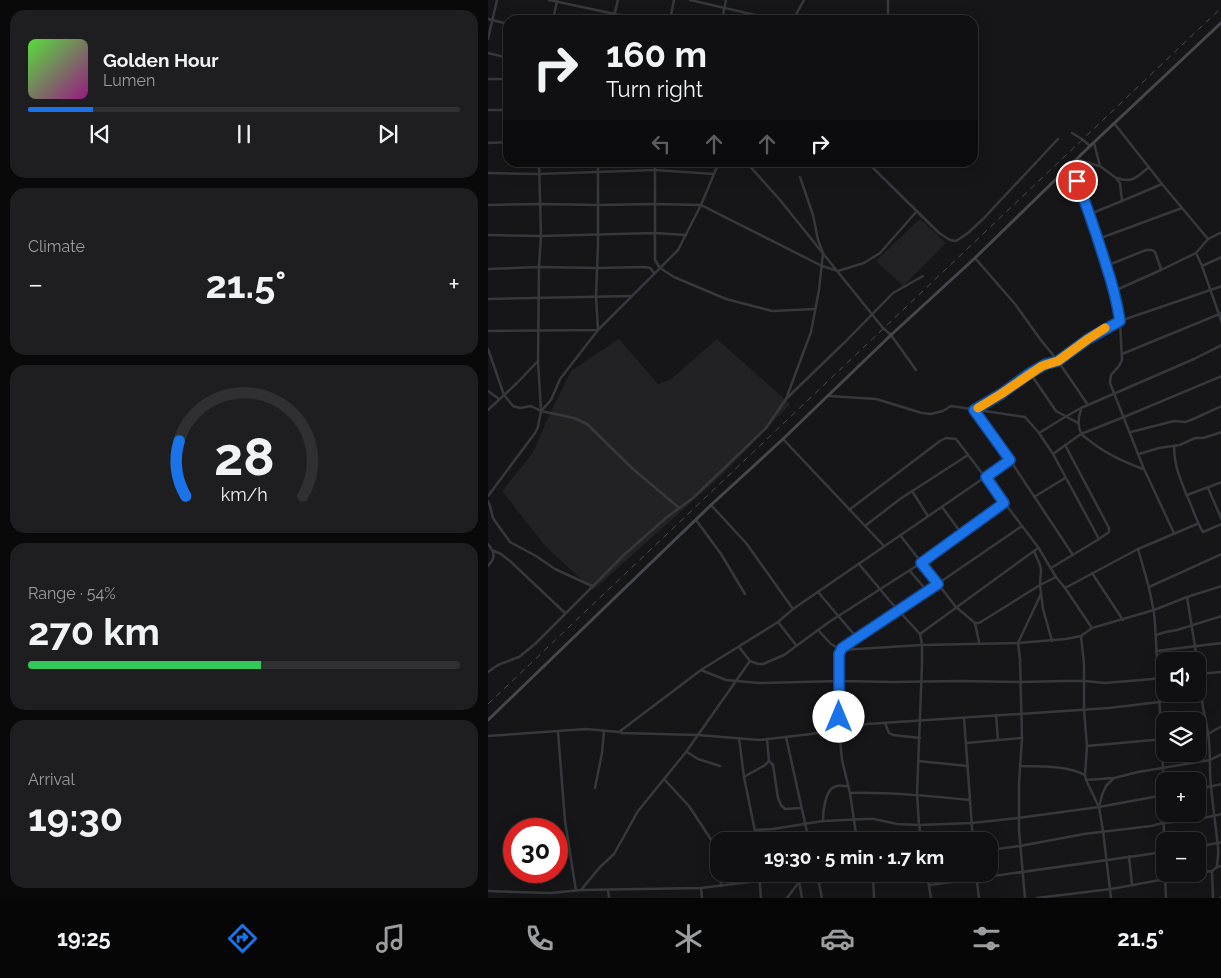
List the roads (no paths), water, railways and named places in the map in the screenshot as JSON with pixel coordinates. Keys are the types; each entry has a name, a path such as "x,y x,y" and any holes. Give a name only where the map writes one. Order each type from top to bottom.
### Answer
{"street":[{"path":"488,39 497,0"},
{"path":"549,0 620,15"},
{"path":"615,14 618,0"},
{"path":"671,15 674,0"},
{"path":"690,0 756,15"},
{"path":"723,15 726,0"},
{"path":"796,15 804,0"},
{"path":"888,0 888,15"},
{"path":"554,15 558,1"},
{"path":"488,19 503,23"},
{"path":"488,720 711,505 975,258 1076,159 1222,22"},
{"path":"488,53 503,57"},
{"path":"488,79 503,79"},
{"path":"488,110 503,110"},
{"path":"1114,123 1208,239"},
{"path":"1072,133 1090,146"},
{"path":"872,167 946,238 956,241 983,219 1058,139"},
{"path":"488,143 503,142"},
{"path":"1094,143 1100,166"},
{"path":"1076,159 1100,166 1116,178 1120,183 1122,201"},
{"path":"1071,165 1098,239 1114,291 1120,321 1121,363 1112,372 1110,383 1144,469 1174,533"},
{"path":"488,496 535,433 541,411 538,361 541,236 539,167"},
{"path":"598,167 598,268 596,296 598,330"},
{"path":"541,411 551,400 560,379 598,330 678,250 701,205 717,167"},
{"path":"750,167 780,200 872,315 891,335 916,370"},
{"path":"1116,178 1129,181 1149,167"},
{"path":"488,174 598,173 655,170 714,174"},
{"path":"655,170 654,260 660,268 674,277 726,299 772,311 815,309"},
{"path":"786,399 811,332 819,290 823,253 800,177"},
{"path":"1090,214 1162,184"},
{"path":"488,205 701,205 822,266 838,272 864,263 880,252 917,211"},
{"path":"1098,239 1182,208"},
{"path":"1114,291 1196,253 1208,239 1222,232"},
{"path":"488,235 541,236 655,233 686,236"},
{"path":"1106,266 1146,250 1152,250 1155,252 1161,270"},
{"path":"1196,253 1220,313 1222,323"},
{"path":"1202,266 1222,257"},
{"path":"975,258 1015,304 1088,405"},
{"path":"488,269 645,267 650,268 654,273"},
{"path":"488,672 498,665 519,657 535,644 625,554 679,507 693,498 766,428 786,399 893,293 923,276"},
{"path":"974,410 1001,394 1030,373 1046,364 1058,361 1088,339 1120,321 1222,286"},
{"path":"488,299 631,296"},
{"path":"1122,354 1220,313"},
{"path":"488,331 598,330"},
{"path":"1039,433 1081,408 1222,345"},
{"path":"488,349 504,395 513,406 520,408 531,406 541,411 574,418 587,424 632,469 679,507"},
{"path":"488,410 538,361"},
{"path":"1030,373 1056,410 1078,423"},
{"path":"1053,454 1082,434 1222,376"},
{"path":"488,391 500,399"},
{"path":"827,396 876,399 922,414 942,411 951,406 1027,418 1053,454 1099,539"},
{"path":"1130,432 1174,421 1185,422 1222,406"},
{"path":"1081,408 1078,423 1082,434 1099,448 1119,459 1144,469"},
{"path":"974,410 1010,460 1073,555"},
{"path":"1138,454 1180,445 1195,438 1203,438 1222,432"},
{"path":"849,510 946,438 956,439 1038,547 1056,577 1092,628"},
{"path":"783,439 884,546"},
{"path":"1051,568 1099,539 1108,533 1110,529 1065,445"},
{"path":"1174,446 1175,462 1180,480 1198,524 1203,532 1222,524"},
{"path":"865,526 900,498 968,455"},
{"path":"619,732 701,670 778,622 793,609 1010,460"},
{"path":"1034,497 1065,478"},
{"path":"1187,495 1222,482"},
{"path":"1208,488 1222,520"},
{"path":"912,491 928,516"},
{"path":"488,501 493,518 510,542 555,569 592,586"},
{"path":"739,647 750,661 758,664 784,655 838,616 910,571 1004,503"},
{"path":"711,505 746,543 793,609"},
{"path":"942,507 962,534"},
{"path":"696,520 721,554 745,594"},
{"path":"1065,588 1138,549 1198,524"},
{"path":"856,832 850,793 842,760 839,729 839,654 841,650 844,646 899,611 1022,526"},
{"path":"900,535 956,607 975,623 980,643"},
{"path":"488,544 510,561 565,613"},
{"path":"920,634 1038,547"},
{"path":"1138,549 1154,610 1156,651 1222,643"},
{"path":"488,566 494,556 494,550"},
{"path":"1034,551 1040,565 1040,585 1044,615 1052,641"},
{"path":"1149,587 1222,554"},
{"path":"858,564 920,634 922,645 917,794 920,832"},
{"path":"910,571 927,591"},
{"path":"1092,573 1123,620"},
{"path":"975,623 979,623 1056,577"},
{"path":"818,630 831,644 841,650 922,645 1052,641 1080,636 1092,628 1154,610 1222,586"},
{"path":"818,592 857,638"},
{"path":"1025,898 1018,818 1022,714 1018,643 1041,594"},
{"path":"1187,597 1196,652"},
{"path":"1156,635 1222,616"},
{"path":"778,622 796,646"},
{"path":"1080,636 1085,681 1084,710 1087,746 1085,775 1098,807 1112,898"},
{"path":"581,890 600,867 614,854 638,811 686,752 750,661"},
{"path":"701,670 726,680 766,684 839,681 1085,681 1105,683 1156,678"},
{"path":"1206,673 1222,672"},
{"path":"488,736 586,730 759,740 886,723 1084,710 1159,702 1160,712"},
{"path":"1202,702 1208,734 1211,786 1217,834 1217,867"},
{"path":"996,715 998,740"},
{"path":"964,718 972,832"},
{"path":"886,723 889,733 893,735 920,738"},
{"path":"1208,734 1222,726"},
{"path":"594,788 602,753 604,731"},
{"path":"558,732 565,821 576,891"},
{"path":"786,737 807,832"},
{"path":"739,738 744,777 755,830 823,821 874,819 897,824 919,825 972,823 1098,807 1156,796"},
{"path":"966,743 1022,738"},
{"path":"767,739 769,761 773,765 778,798 781,805 785,809 801,808"},
{"path":"1087,746 1156,741"},
{"path":"686,752 698,759 720,766"},
{"path":"1086,780 1114,778 1210,760 1222,754"},
{"path":"744,777 766,765 769,761"},
{"path":"918,761 968,766"},
{"path":"1163,762 1163,772"},
{"path":"1021,766 1056,768 1077,771 1085,775"},
{"path":"1098,807 1106,786 1114,778"},
{"path":"664,780 689,806 710,838"},
{"path":"1206,787 1222,784"},
{"path":"823,821 825,804 830,790 837,786 848,786"},
{"path":"850,793 917,794 970,800"},
{"path":"998,849 1163,823 1194,820 1222,814"},
{"path":"1163,823 1163,832"},
{"path":"1206,845 1222,842"},
{"path":"998,875 1156,853"},
{"path":"1129,856 1132,885"},
{"path":"1206,871 1222,866"},
{"path":"1212,870 1213,898"},
{"path":"1037,898 1111,889 1156,880"},
{"path":"720,882 720,886"},
{"path":"488,892 528,893 608,889 701,888 758,882 761,898"},
{"path":"787,898 798,882"},
{"path":"799,882 802,898"},
{"path":"819,882 822,898"},
{"path":"873,882 874,898"},
{"path":"931,898 930,884 945,882"},
{"path":"977,882 979,898"},
{"path":"1165,882 1166,898"},
{"path":"701,888 702,898"},
{"path":"608,889 609,898"},
{"path":"1091,891 1091,898"},
{"path":"567,892 568,898"},
{"path":"528,893 529,898"}],"railway":[{"path":"488,704 1222,7"}]}
